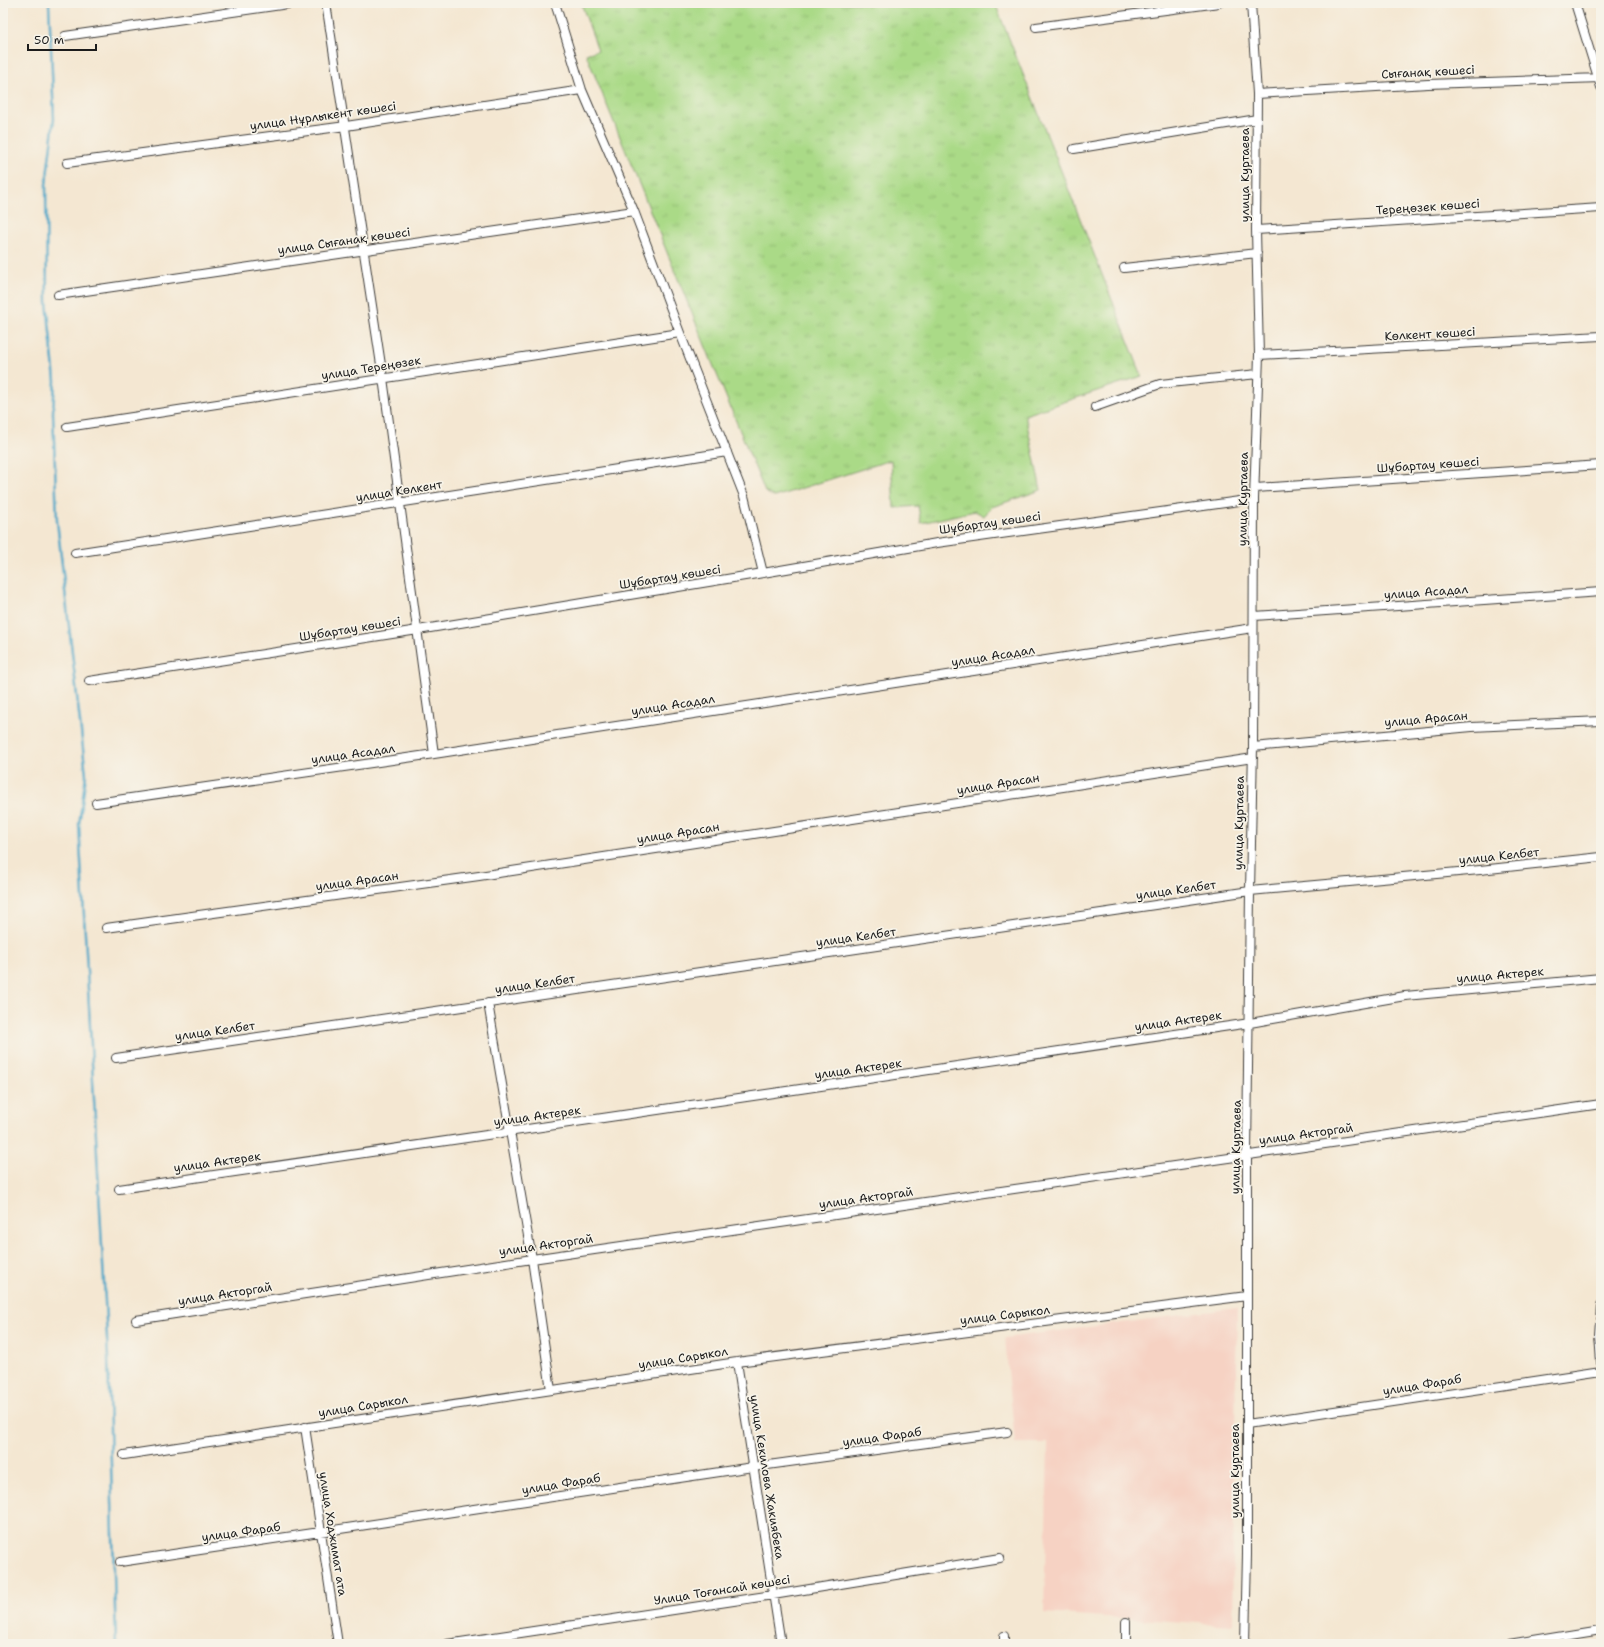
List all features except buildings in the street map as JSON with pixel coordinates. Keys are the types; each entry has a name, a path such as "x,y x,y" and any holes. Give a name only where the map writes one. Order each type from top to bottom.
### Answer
{"street":[{"path":"65,36 295,3"},
{"path":"326,3 346,126 401,503 434,754"},
{"path":"555,3 582,90 634,212 744,496 763,573"},
{"path":"1036,27 1219,3"},
{"name":"улица Куртаева","path":"1245,1644 1247,1155 1253,758 1254,500 1256,488 1259,356 1256,230 1257,94 1251,3"},
{"path":"1575,3 1601,87"},
{"name":"Сығанақ көшесі","path":"1257,94 1428,84 1599,78"},
{"name":"улица Нұрлыкент көшесі","path":"67,163 346,126 582,90"},
{"path":"1074,149 1257,119"},
{"name":"Тереңөзек көшесі","path":"1256,230 1601,208"},
{"name":"улица Сығанақ көшесі","path":"58,295 634,212"},
{"path":"1124,268 1257,253"},
{"name":"улица Тереңөзек","path":"67,427 680,333"},
{"name":"Көлкент көшесі","path":"1259,356 1601,336"},
{"path":"1094,407 1160,384 1258,374"},
{"name":"улица Көлкент","path":"75,553 727,452"},
{"name":"Шұбартау көшесі","path":"1256,488 1601,465"},
{"name":"Шұбартау көшесі","path":"89,682 418,630 763,573 937,542 1254,500"},
{"name":"улица Асадал","path":"1254,616 1601,592"},
{"name":"улица Асадал","path":"96,803 434,754 1254,628"},
{"name":"улица Арасан","path":"1253,747 1472,727 1601,721"},
{"name":"улица Арасан","path":"106,928 479,876 1253,758"},
{"name":"улица Келбет","path":"116,1058 1250,891 1480,870 1601,856"},
{"name":"улица Актерек","path":"119,1189 1250,1023 1406,996 1601,978"},
{"path":"488,1003 532,1259 551,1390"},
{"name":"улица Акторгай","path":"136,1320 532,1259 1601,1104"},
{"name":"улица Сарыкол","path":"124,1455 737,1362 1247,1296"},
{"path":"1601,1306 1601,1362"},
{"name":"улица Кекилова Жакиябека","path":"737,1362 781,1644"},
{"name":"улица Фараб","path":"1247,1424 1601,1371"},
{"name":"улица Ходжимат ата","path":"305,1427 338,1644"},
{"name":"улица Фараб","path":"120,1562 753,1467 1007,1432"},
{"name":"Улица Тоғансай көшесі","path":"447,1644 773,1595 1000,1558"},
{"path":"1126,1622 1126,1644"},
{"path":"1509,1644 1601,1629"}],"shaded area":[{"path":"1237,1308 1232,1625 1044,1613 1048,1443 1015,1443 1005,1338"}],"green space":[{"path":"581,3 995,3 1142,376 1025,415 1041,490 992,507 984,516 975,511 921,523 918,506 894,508 891,460 774,497 765,492 586,54 598,50"}],"waterway":[{"path":"49,3 54,119 46,185 47,302 55,381 53,412 57,521 86,775 79,824 108,1356 116,1644"}]}
